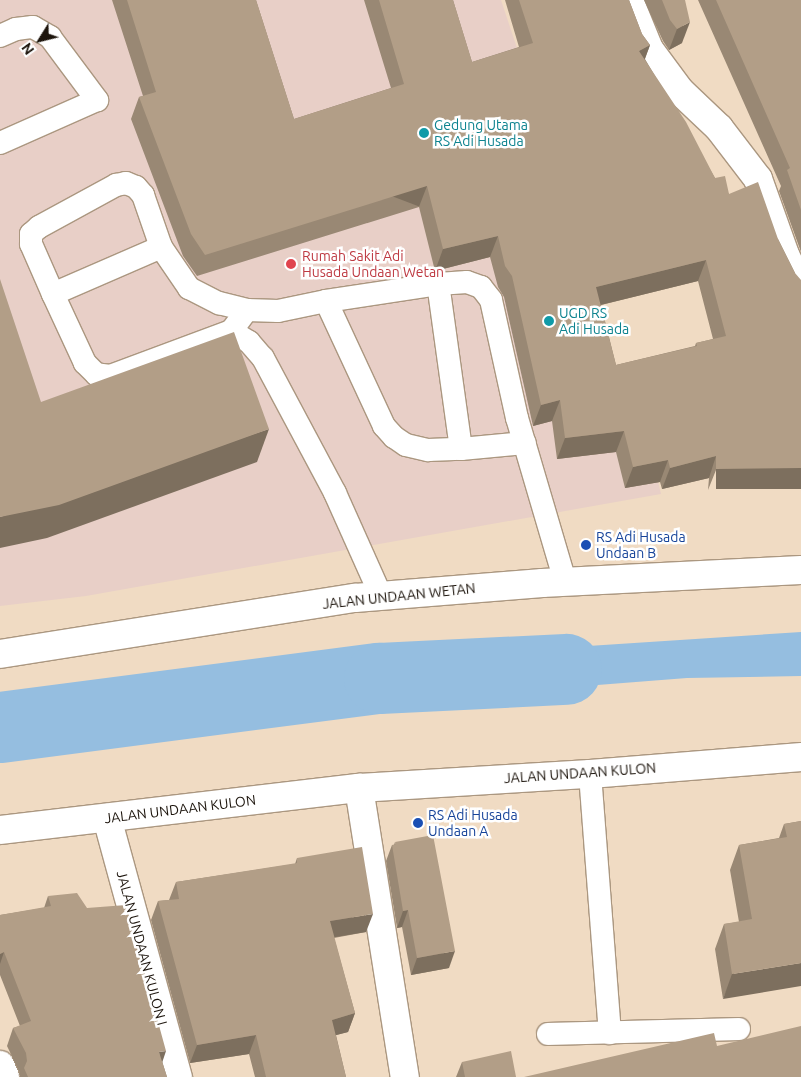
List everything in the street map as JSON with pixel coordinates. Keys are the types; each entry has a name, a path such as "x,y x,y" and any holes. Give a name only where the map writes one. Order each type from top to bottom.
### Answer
{"main road":[{"path":"629,0 650,49 680,91 719,128 758,179 785,255 801,288"},
{"name":"JALAN UNDAAN WETAN","path":"0,654 355,598 565,582 801,570"},
{"name":"JALAN UNDAAN KULON","path":"0,830 359,788 590,774 801,757"},
{"path":"359,788 405,1077"},
{"name":"JALAN UNDAAN KULON I","path":"107,818 178,1077"},
{"path":"0,1065 5,1077"}],"lane":[{"path":"0,36 16,29 33,27 50,37 97,100 0,143"},
{"path":"246,310 231,331 110,376 96,374 85,363 31,244 31,234 39,227 116,185 126,183 136,187 143,195 162,247 189,288 219,303 246,310 278,311 326,301 438,284 467,282 481,287 491,300 525,443 565,582"},
{"path":"53,294 162,247"},
{"path":"438,284 461,449"},
{"path":"326,301 384,426 394,437 406,445 428,450 525,443"},
{"path":"231,331 249,342 262,358 335,493 381,596"},
{"path":"590,774 610,1033"},
{"path":"548,1034 739,1029"}],"shaded area":[{"name":"Rumah Sakit Adi Husada Undaan Wetan","path":"0,0 501,0 539,114 624,415 642,414 661,494 86,596 0,606"}],"water":[{"path":"801,632 801,676 687,678 468,695 466,654"}],"building":[{"path":"127,0 256,0 294,119 404,84 379,0 453,0 472,62 533,43 519,0 629,0 642,34 650,45 639,51 686,122 715,178 725,176 729,194 758,182 778,239 795,273 801,280 801,468 716,469 716,456 670,468 668,460 633,467 624,431 565,438 560,400 541,405 512,276 505,266 498,236 443,249 427,186 205,255 191,234 139,97 156,92","holes":["706,260 726,336 696,343 697,346 616,365 596,287"]},
{"path":"662,0 685,0 690,22 677,29 670,20"},
{"path":"716,0 801,0 801,210 787,170 790,168"},
{"path":"0,279 41,402 234,332 269,429 59,505 0,517"},
{"path":"801,821 801,963 732,974 724,924 752,919 739,845 787,837 784,824"},
{"path":"433,835 455,951 417,958 408,910 403,911 392,845 396,844 395,842"},
{"path":"362,847 373,914 330,921 355,1013 332,1020 346,1077 266,1077 256,1035 197,1045 158,901 179,899 176,882 297,863 297,858"},
{"path":"77,893 87,908 126,905 166,1051 159,1052 167,1077 28,1077 24,1068 27,1061 26,1053 13,1028 31,1021 4,952 0,954 0,915 51,906 48,896"},
{"path":"801,1026 801,1077 524,1077 714,1033 717,1046"},
{"path":"511,1051 516,1077 465,1077 462,1062"}],"waterway":[{"path":"0,727 379,678 566,669"}],"place":[{"name":"Gedung Utama RS Adi Husada","path":"424,133"},
{"name":"Rumah Sakit Adi Husada Undaan Wetan","path":"291,264"},
{"name":"UGD RS Adi Husada","path":"549,321"},
{"name":"RS Adi Husada Undaan B","path":"586,545"},
{"name":"RS Adi Husada Undaan A","path":"418,823"}]}
